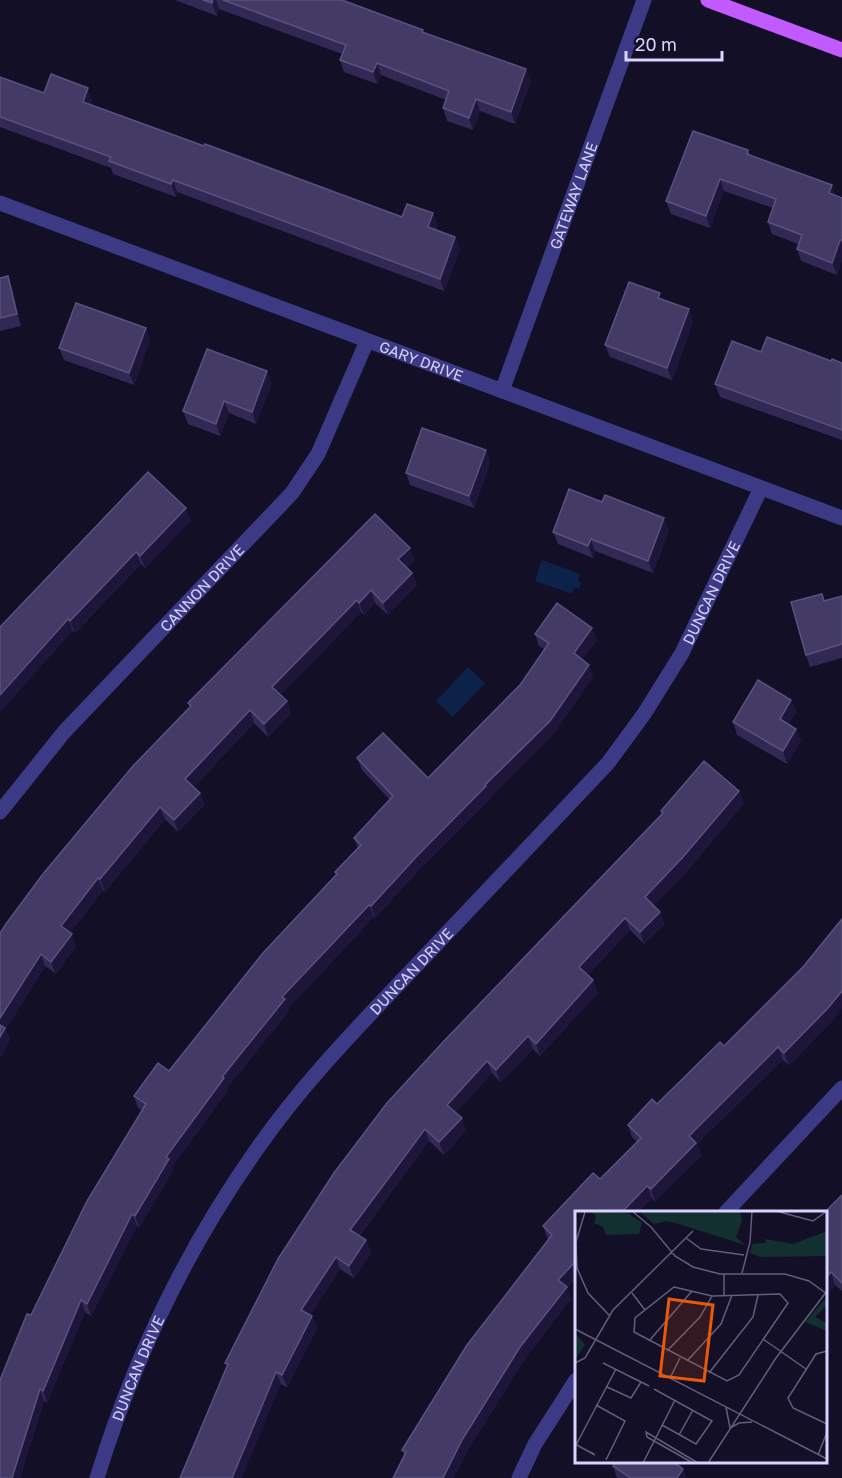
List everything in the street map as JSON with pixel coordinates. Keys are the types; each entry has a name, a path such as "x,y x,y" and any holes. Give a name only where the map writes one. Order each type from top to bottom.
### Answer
{"main road":[{"path":"708,0 842,50"}],"street":[{"name":"GATEWAY LANE","path":"502,391 644,0"},
{"name":"GARY DRIVE","path":"0,203 842,518"},
{"name":"CANNON DRIVE","path":"0,812 64,732 292,493 318,454 367,340"},
{"name":"DUNCAN DRIVE","path":"97,1478 137,1367 168,1298 214,1212 251,1157 317,1071 608,763 644,714 682,653 761,488"},
{"path":"727,1211 842,1088"},
{"path":"519,1478 535,1444 575,1382"}],"water":[{"path":"542,560 580,574 579,589 574,587 572,594 535,581"},
{"path":"468,667 485,683 453,717 436,701"}],"building":[{"path":"223,0 342,0 423,30 422,32 526,69 511,112 476,99 469,118 443,108 449,91 377,63 373,72 340,60 346,45"},
{"path":"51,74 88,88 83,102 204,146 205,144 402,217 407,204 433,213 428,227 455,237 440,279 173,180 171,184 109,161 111,157 0,117 0,77 44,93"},
{"path":"693,131 748,150 747,154 832,185 829,193 842,198 842,240 840,240 832,263 797,249 802,235 768,222 776,199 720,179 706,216 666,201"},
{"path":"8,276 17,314 0,318 0,278"},
{"path":"629,282 660,293 658,298 689,309 667,368 605,345"},
{"path":"76,303 146,328 129,373 59,348"},
{"path":"767,337 842,363 842,430 715,384 732,341 761,352"},
{"path":"207,349 267,371 252,412 224,401 216,424 183,411"},
{"path":"422,428 486,450 469,496 406,473"},
{"path":"148,472 186,508 140,556 136,552 70,621 68,619 0,695 0,627"},
{"path":"569,489 602,502 605,495 664,518 648,561 591,539 588,546 553,532"},
{"path":"375,514 410,548 398,559 412,573 383,603 371,590 359,603 357,600 272,687 287,701 264,724 250,710 185,779 200,793 174,820 160,807 100,879 98,878 61,926 72,934 51,962 41,954 0,1018 0,933 43,874 133,766 191,706 188,703"},
{"path":"822,594 824,601 842,596 842,644 806,655 791,602"},
{"path":"557,603 592,628 574,653 589,665 550,721 485,785 282,997 285,999 222,1077 224,1078 166,1157 169,1159 135,1216 132,1214 87,1304 81,1300 43,1391 40,1389 12,1478 0,1478 0,1380 27,1314 31,1315 87,1201 146,1104 134,1096 158,1063 169,1071 263,953 361,845 354,838 393,796 357,758 383,733 428,778 520,685 549,643 535,634"},
{"path":"758,680 791,700 780,719 796,729 783,751 733,722"},
{"path":"704,761 739,791 683,857 645,897 660,912 640,932 625,918 579,967 593,980 536,1044 528,1036 496,1070 487,1061 447,1105 462,1118 439,1142 425,1129 350,1230 366,1240 349,1266 336,1257 301,1310 312,1316 282,1375 276,1372 232,1478 180,1478 228,1364 225,1363 278,1259 334,1173 387,1103 663,813 661,811"},
{"path":"842,919 842,991 784,1053 778,1047 689,1136 696,1143 651,1189 647,1186 623,1211 575,1211 575,1262 558,1280 567,1287 520,1347 462,1440 443,1478 393,1478 406,1452 402,1450 467,1345 552,1235 543,1226 593,1173 600,1179 641,1138 628,1125 652,1099 657,1104 720,1042 724,1046 803,967"},
{"path":"0,1025 5,1028 0,1037"},
{"path":"842,1195 842,1283 831,1272 827,1276 826,1211"},
{"path":"614,1463 675,1463 683,1469 677,1478 631,1478 613,1466"}]}
